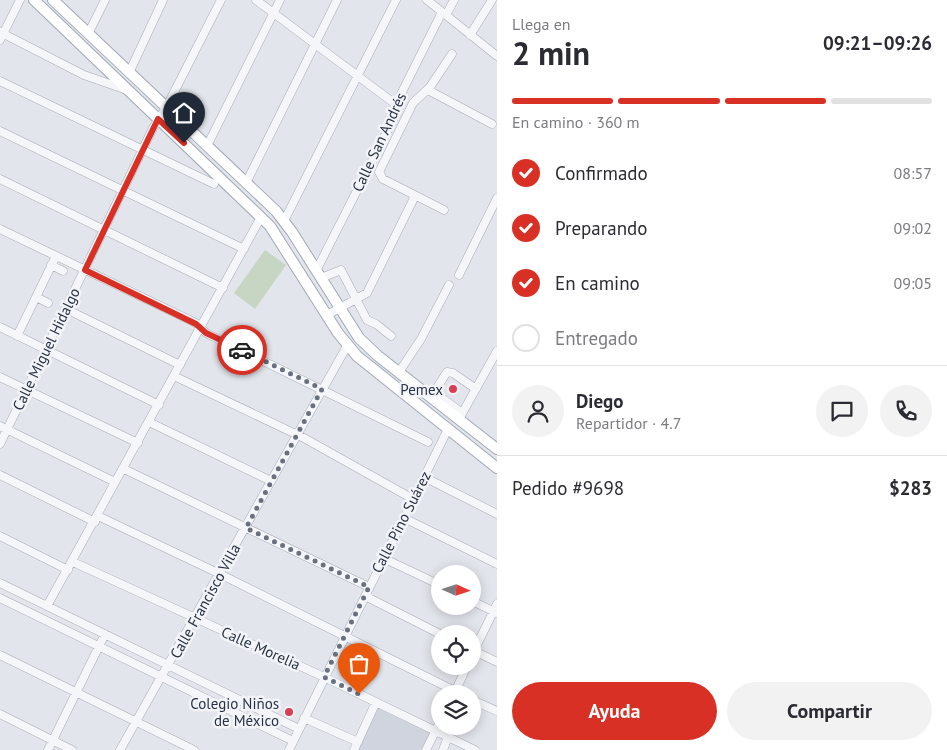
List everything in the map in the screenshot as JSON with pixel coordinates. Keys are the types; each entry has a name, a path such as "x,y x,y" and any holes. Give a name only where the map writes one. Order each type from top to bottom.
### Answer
{"main road":[{"path":"34,0 275,232 347,346 497,468"},
{"path":"53,0 166,108 247,181 284,221 359,338 399,372 459,414 497,449"},
{"path":"475,451 484,438"}],"street":[{"path":"20,0 1,35 84,75 129,91"},
{"path":"88,34 105,0"},
{"path":"129,73 163,0"},
{"name":"Calle Miguel Hidalgo","path":"0,444 4,428 26,390 158,119 166,108 221,0"},
{"path":"256,0 398,106"},
{"path":"207,146 280,0"},
{"path":"247,181 337,0"},
{"path":"284,221 396,0"},
{"path":"427,0 497,56"},
{"name":"Calle San Andrés","path":"319,274 398,106 401,94 444,14 454,0"},
{"path":"470,35 492,0"},
{"path":"444,210 383,179 379,172 413,103 428,90 452,54"},
{"path":"0,81 214,184"},
{"path":"428,90 492,124"},
{"path":"0,131 244,249"},
{"path":"0,179 223,288"},
{"path":"327,315 368,292 415,196"},
{"path":"459,275 497,198"},
{"path":"48,606 261,217"},
{"path":"0,229 196,324 428,442"},
{"path":"17,336 56,256"},
{"path":"51,265 63,271"},
{"path":"319,274 341,270 367,320 376,324 391,336"},
{"path":"399,372 421,338 449,284"},
{"path":"36,296 48,303"},
{"path":"66,309 180,365"},
{"path":"0,327 159,404"},
{"name":"Calle Francisco Villa","path":"120,750 347,346"},
{"path":"459,414 497,351"},
{"path":"432,394 449,372 474,387"},
{"path":"174,376 297,435 413,499"},
{"path":"0,377 138,443"},
{"path":"149,422 271,481"},
{"path":"4,428 116,482"},
{"name":"Calle Pino Suárez","path":"289,750 448,429"},
{"path":"124,468 369,587"},
{"path":"0,475 220,574 440,685"},
{"path":"424,477 497,514"},
{"path":"404,518 497,564"},
{"path":"0,536 68,570"},
{"path":"383,558 431,581"},
{"name":"Calle Morelia","path":"73,562 324,677 431,729"},
{"path":"0,583 299,729"},
{"path":"365,596 431,629"},
{"path":"0,598 293,741"},
{"path":"481,604 496,609 481,637"},
{"path":"48,750 105,634"},
{"path":"0,655 194,750"},
{"path":"481,655 497,662"},
{"path":"304,718 356,746 376,702"},
{"path":"481,704 497,711"},
{"path":"0,714 72,750"},
{"path":"426,750 434,735"},
{"name":"Calle Morelia","path":"444,735 475,750"},
{"path":"443,750 448,737"}],"shaded area":[{"path":"375,707 432,735 425,750 356,750"}],"green space":[{"path":"265,250 286,265 255,309 234,293"}],"way so far":[{"path":"242,350 322,389 246,528 369,587 324,677 359,694"}],"place":[{"name":"Pemex","path":"453,389"},
{"name":"Colegio Niños de México","path":"289,712"}],"route":[{"path":"184,143 158,119 85,270 196,324 206,333 242,350"}]}
